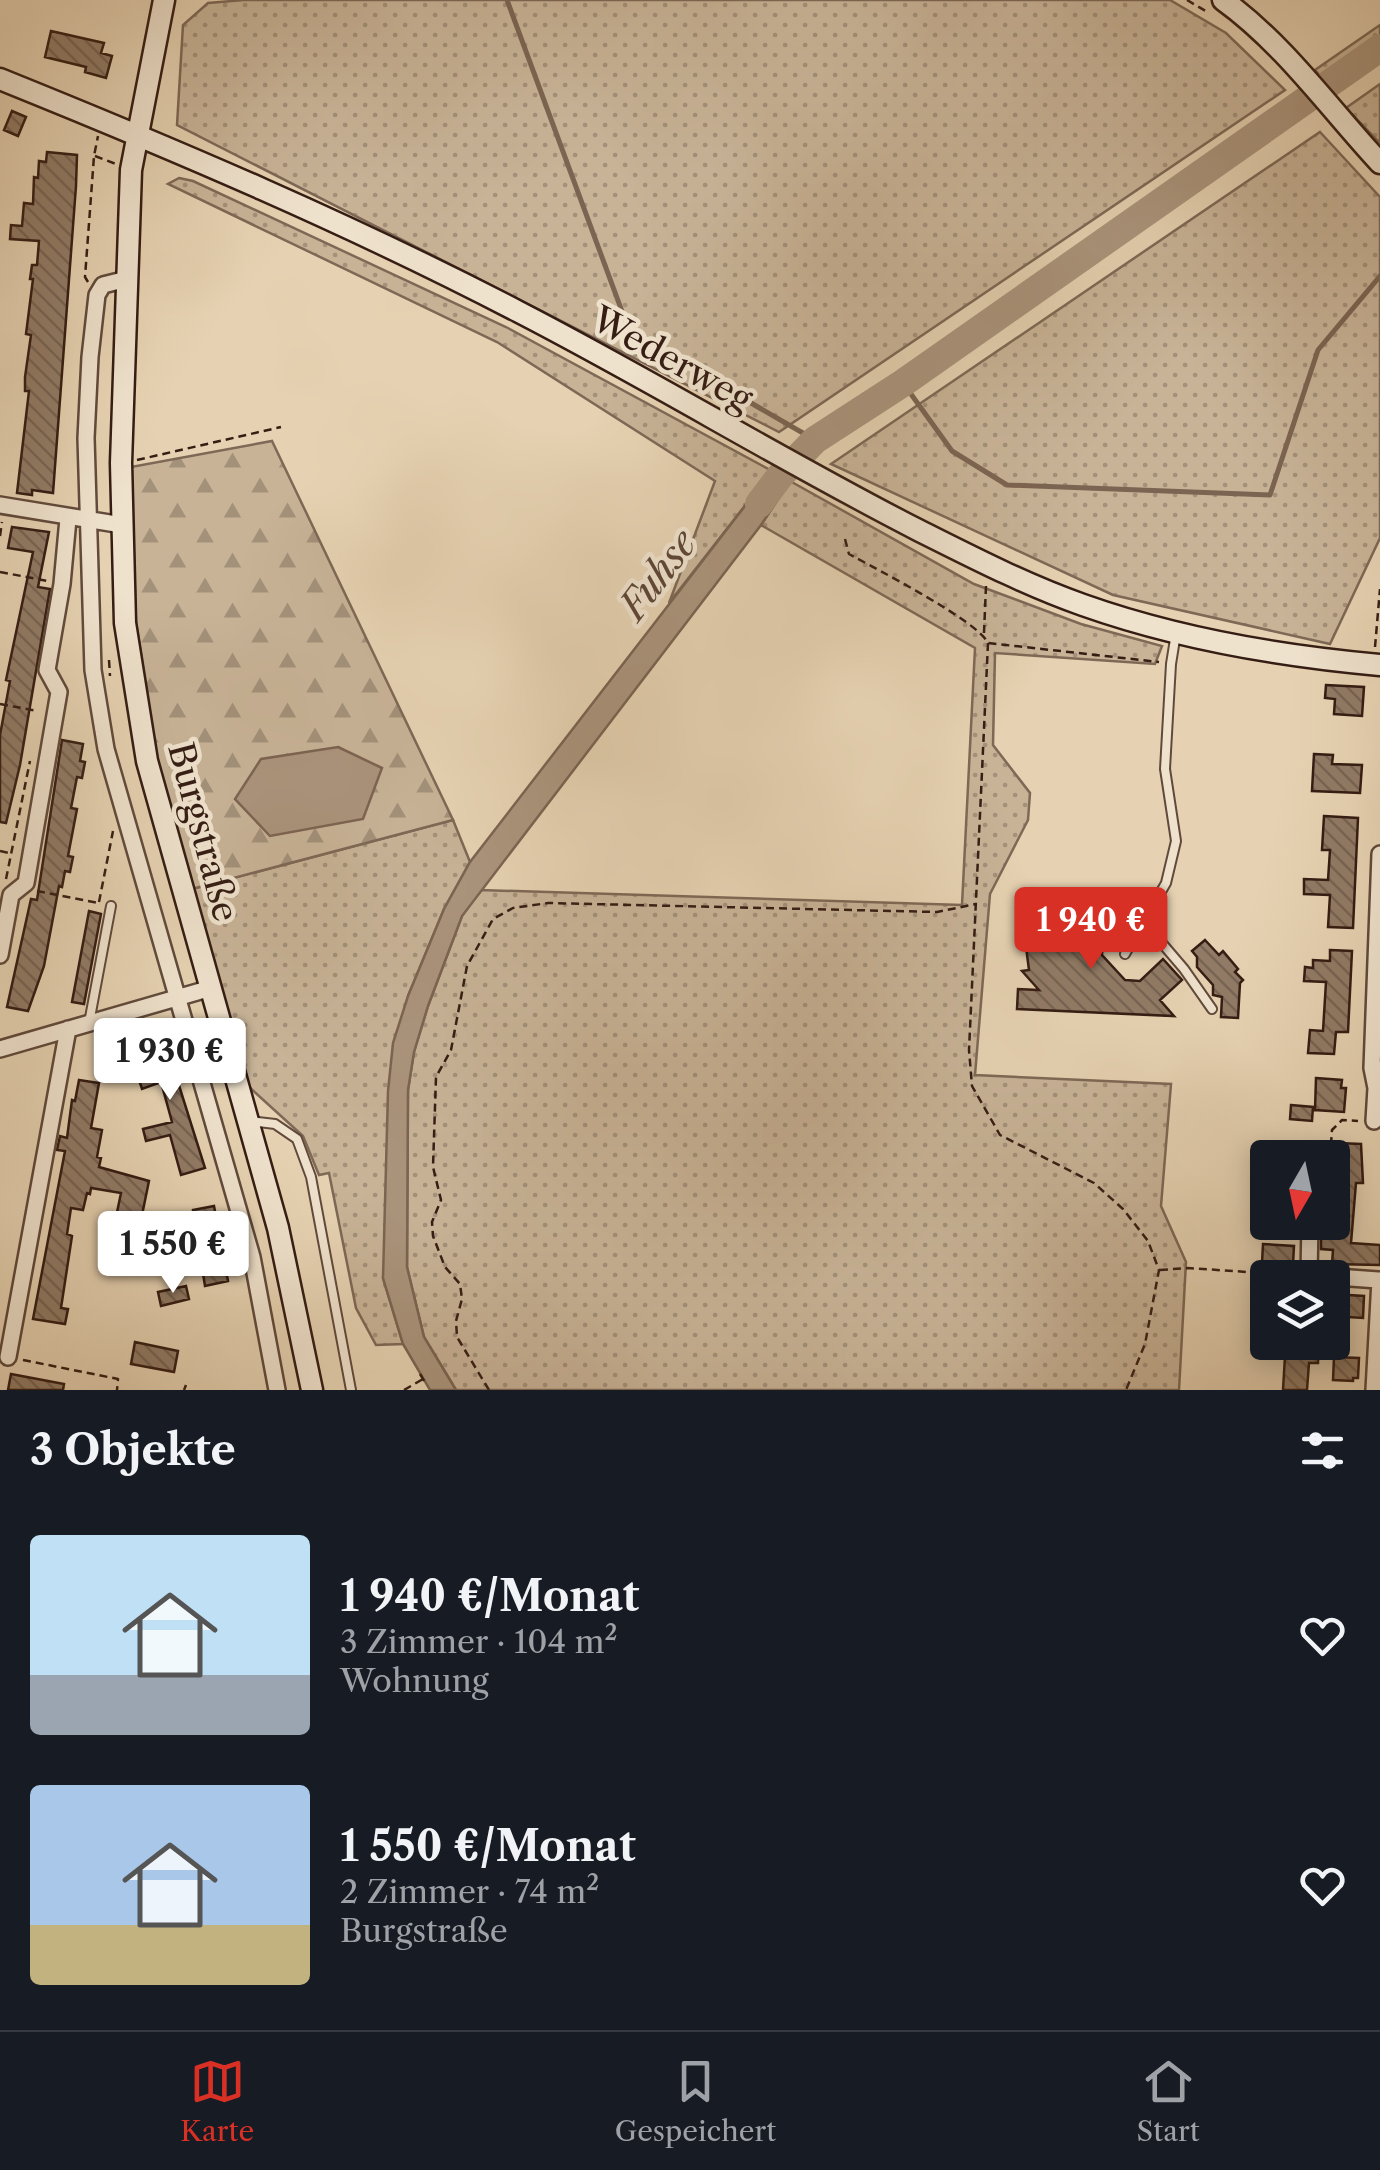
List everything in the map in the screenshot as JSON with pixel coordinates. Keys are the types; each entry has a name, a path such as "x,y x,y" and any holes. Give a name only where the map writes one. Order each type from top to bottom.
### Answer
{"street":[{"name":"Burgstraße","path":"164,0 131,170 121,463 125,623 148,761 278,1228 312,1390"},
{"path":"1224,0 1298,70 1380,163"},
{"name":"Wederweg","path":"0,79 242,180 518,311 861,501 987,565 1082,605 1176,633 1276,652 1377,664"},
{"path":"97,295 103,285 127,279"},
{"name":"Burgstraße","path":"97,295 86,438 96,706 252,1257 277,1390"},
{"path":"0,505 122,525"},
{"path":"0,955 18,892 26,883 59,692 47,670 62,584 68,519"},
{"path":"1374,1121 1380,854"},
{"path":"0,1049 210,988"},
{"path":"8,1357 68,1030"},
{"path":"1350,1278 1379,1280 1374,1390"}],"lane":[{"path":"1125,954 1166,883 1176,841 1165,769 1176,633"},
{"path":"88,1024 112,906"},
{"path":"1143,922 1212,1009"},
{"path":"249,1120 275,1124 297,1139 311,1178 352,1390"}],"path":[{"path":"97,295 85,278 94,156 102,120"},
{"path":"94,156 131,170"},
{"path":"121,463 281,427"},
{"path":"845,539 849,554 984,635 988,642 969,1050 972,1086 1000,1135 1094,1183 1148,1241 1159,1270 1145,1344 1126,1390"},
{"path":"984,635 987,565"},
{"path":"0,572 62,584"},
{"path":"1377,664 1380,589"},
{"path":"988,642 1171,664"},
{"path":"0,704 39,712 47,670"},
{"path":"33,748 6,878 18,892 112,906"},
{"path":"98,903 114,823"},
{"path":"0,851 10,853"},
{"path":"489,1390 457,1337 460,1284 445,1267 432,1222 440,1200 433,1167 436,1078 450,1050 467,966 493,919 513,908 548,903 937,912 976,904"},
{"path":"1331,1140 1332,1130 1342,1120 1374,1121"},
{"path":"1159,1270 1250,1272"},
{"path":"8,1357 118,1379 117,1390"},
{"path":"404,1390 422,1376 426,1384"}],"green space":[{"path":"1170,0 1226,33 1285,90 779,432 177,125 183,25 208,3"},
{"path":"1380,25 1380,40 1322,78 1315,70"},
{"path":"1380,84 1380,143 1346,108"},
{"path":"1320,132 1380,197 1380,538 1330,644 1113,595 831,464"},
{"path":"179,178 193,181 506,327 772,471 669,603 715,481 497,342 168,184"},
{"path":"272,441 453,820 192,889 157,758 136,622 131,467"},
{"path":"790,481 974,584 1081,624 1162,646 1155,664 995,653 993,745 1030,793 1028,820 990,894 975,1075 1171,1084 1161,1206 1186,1262 1179,1390 456,1390 424,1337 407,1267 408,1090 428,1006 462,916 480,890 962,905 975,648 761,525"},
{"path":"453,820 470,862 444,909 408,996 383,1278 403,1344 376,1345 356,1308 329,1173 319,1175 303,1136 248,1086 192,889"}],"shaded area":[{"path":"772,471 790,481 761,525 462,916 428,1006 408,1090 407,1267 424,1337 456,1390 430,1390 403,1344 383,1278 388,1091 393,1043 408,996 444,909 470,862"},
{"path":"338,747 382,768 363,819 270,836 235,799 261,759"}],"building":[{"path":"51,31 104,43 101,53 112,56 106,78 85,72 86,67 45,57"},
{"path":"12,111 26,117 18,136 4,130"},
{"path":"47,152 77,155 76,186 53,493 32,490 32,495 17,493 29,391 25,391 25,377 31,335 26,334 30,279 32,265 37,265 39,241 10,239 11,225 22,226 24,203 33,204 34,177 38,178 39,161 46,162"},
{"path":"12,527 49,532 38,587 50,589 20,765 6,823 0,822 0,735 10,681 6,680 33,552 8,548"},
{"path":"1326,685 1364,687 1362,716 1334,714 1335,699 1325,698"},
{"path":"62,740 83,744 80,761 85,762 82,778 77,777 71,808 77,809 68,856 73,857 70,872 65,871 62,887 59,886 44,966 28,1011 7,1007 31,899 37,900"},
{"path":"1314,754 1333,755 1332,764 1362,765 1360,793 1312,791"},
{"path":"1324,816 1358,818 1353,928 1328,927 1330,895 1304,894 1304,879 1328,880 1330,850 1322,850"},
{"path":"1111,895 1116,899 1128,898 1132,912 1103,941 1102,955 1125,980 1140,981 1163,959 1182,980 1160,1000 1174,1016 1017,1009 1018,989 1039,990 1022,971 1029,970 1026,947 1045,930 1069,931 1081,918 1088,924"},
{"path":"89,911 101,914 84,1004 72,1002"},
{"path":"1205,940 1219,955 1223,951 1243,980 1238,1018 1221,1017 1222,997 1213,995 1213,985 1197,967 1192,951"},
{"path":"1330,950 1352,951 1348,1032 1336,1032 1334,1054 1308,1053 1310,1030 1323,1031 1326,982 1304,981 1305,967 1313,968 1313,960 1330,961"},
{"path":"159,1022 205,1168 181,1175 170,1135 146,1141 143,1129 172,1122 161,1082 142,1089 138,1077 153,1072 141,1027"},
{"path":"1316,1078 1342,1080 1341,1088 1346,1088 1344,1112 1315,1110"},
{"path":"79,1080 99,1083 91,1128 102,1130 99,1167 149,1181 141,1220 152,1260 127,1266 115,1222 121,1193 91,1188 83,1210 71,1208 67,1234 72,1236 61,1308 68,1309 65,1324 33,1319 65,1151 57,1150 60,1136 67,1138"},
{"path":"1291,1105 1313,1107 1312,1121 1290,1119"},
{"path":"1350,1144 1361,1144 1363,1183 1356,1183 1351,1243 1380,1245 1380,1265 1332,1260 1333,1250 1321,1249 1321,1240 1350,1240"},
{"path":"214,1206 228,1281 205,1286 193,1210"},
{"path":"1263,1244 1294,1246 1293,1260 1262,1260"},
{"path":"186,1286 189,1299 161,1306 158,1292"},
{"path":"1350,1295 1364,1296 1363,1318 1350,1317"},
{"path":"135,1342 178,1351 174,1372 131,1364"},
{"path":"1359,1358 1358,1378 1333,1380 1334,1360"},
{"path":"1285,1360 1318,1360 1309,1363 1307,1390 1283,1390"},
{"path":"11,1374 64,1384 63,1390 8,1390"}],"waterway":[{"path":"507,0 630,333 815,440"},
{"name":"Fuhse","path":"759,504 815,440 903,383 1380,48"},
{"path":"903,383 952,451 1007,485 1270,495 1318,350 1380,276"}]}
